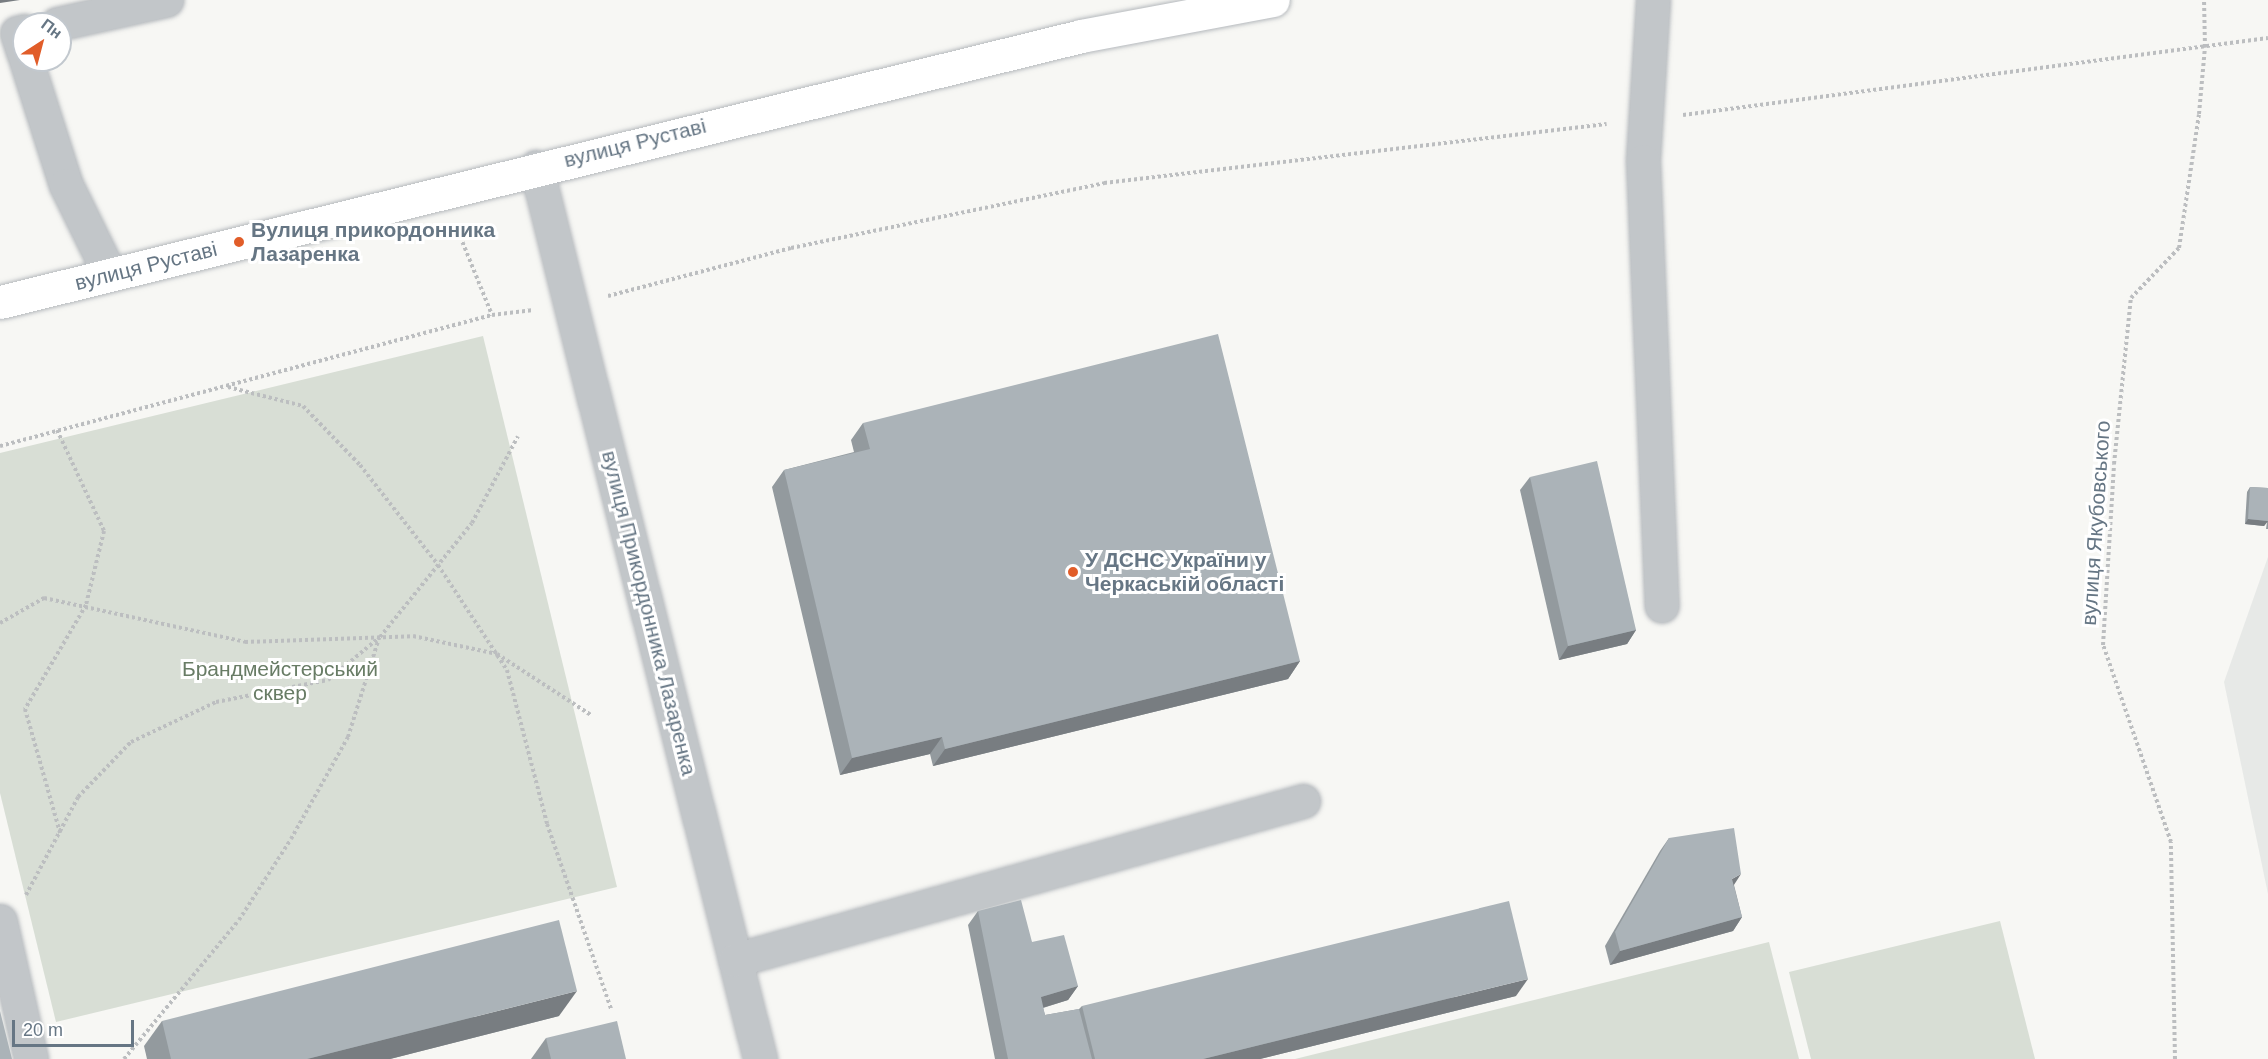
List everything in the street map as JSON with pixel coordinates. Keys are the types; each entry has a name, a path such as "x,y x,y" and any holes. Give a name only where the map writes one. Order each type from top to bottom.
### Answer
{"main road":[{"name":"вулиця Руставі","path":"0,302 536,167 1081,36 1273,0"}],"street":[{"path":"72,21 166,0"},
{"path":"1653,0 1643,161 1662,606"},
{"path":"30,72 66,185 110,275"},
{"name":"вулиця Прикордонника Лазаренка","path":"536,167 760,1059"},
{"path":"735,960 1303,801"},
{"path":"2,927 31,1059"}],"path":[{"name":"вулиця Якубовського","path":"2175,1059 2171,842 2103,645 2114,464 2131,298 2179,248 2205,47 2205,0"},
{"path":"600,298 791,248 1104,183 1647,119 2268,38"},
{"path":"458,231 492,315"},
{"path":"0,446 492,315 546,308"},
{"path":"228,387 303,406 360,465 438,565 507,670 548,824 594,970 611,1009"},
{"path":"57,430 104,531 86,605 25,709 60,835"},
{"path":"2,927 60,835 78,797 131,742 216,702 328,680 380,637 472,523 518,436"},
{"path":"0,623 44,598 86,605 245,642 412,636 497,654 591,714"},
{"path":"124,1059 239,920 291,839 348,737 380,637"}],"shaded area":[{"path":"2268,557 2268,894 2224,682"}],"green space":[{"name":"Брандмейстерський сквер","path":"483,336 617,887 56,1022 0,793 0,453"},
{"path":"2000,921 2035,1059 1811,1059 1789,972"},
{"path":"1769,942 1799,1059 1295,1059"}],"building":[{"name":"У ДСНС України у Черкаській області","path":"1218,334 1300,661 945,749 942,737 852,758 784,470 870,449 863,423"},
{"path":"1597,461 1636,630 1568,646 1530,477"},
{"path":"2250,487 2268,488 2268,521 2248,519"},
{"path":"1734,828 1741,874 1732,879 1742,917 1620,951 1615,932 1669,838"},
{"path":"1021,900 1032,942 1064,935 1078,986 1041,997 1045,1015 1079,1009 1092,1059 1008,1059 978,911"},
{"path":"1509,901 1528,979 1203,1059 1095,1059 1082,1006"},
{"path":"559,920 577,991 307,1059 171,1059 162,1021"},
{"path":"0,1011 12,1059 0,1059"},
{"path":"617,1021 626,1059 551,1059 546,1038"}],"place":[{"name":"Вулиця прикордонника Лазаренка","path":"239,242"},
{"name":"У ДСНС України у Черкаській області","path":"1073,572"}]}
